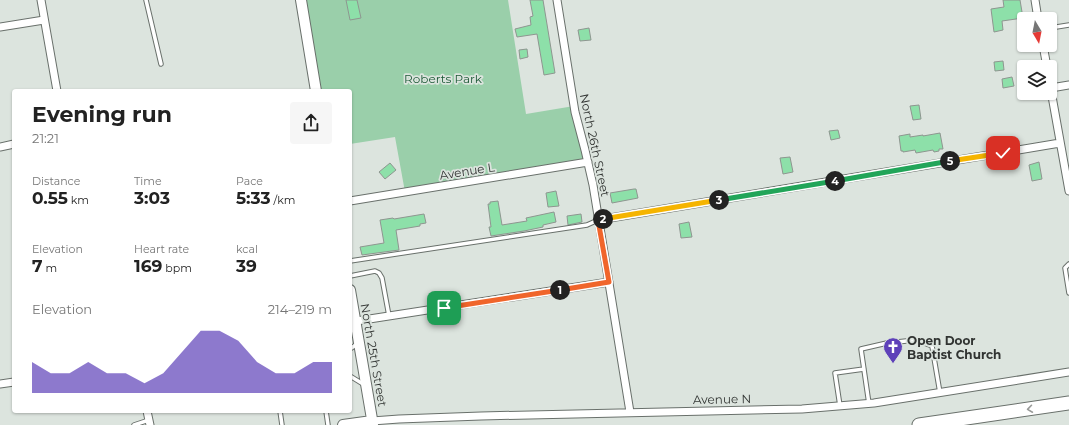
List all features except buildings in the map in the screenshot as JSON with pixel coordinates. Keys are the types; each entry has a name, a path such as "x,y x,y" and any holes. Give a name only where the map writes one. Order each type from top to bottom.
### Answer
{"highway":[{"path":"919,425 1069,403"}],"street":[{"path":"41,0 56,89"},
{"path":"301,0 316,89"},
{"name":"North 26th Street","path":"557,0 575,112 588,162 630,412"},
{"path":"1035,0 1037,12"},
{"path":"0,27 44,20"},
{"path":"1057,86 1069,85"},
{"path":"1052,100 1069,191"},
{"path":"598,220 1060,143"},
{"path":"0,147 12,144"},
{"name":"Avenue L","path":"352,201 588,162"},
{"path":"353,322 609,282"},
{"name":"North 25th Street","path":"353,322 359,343 373,423"},
{"name":"Avenue N","path":"373,423 399,419 841,407 870,404 1069,372"},
{"path":"0,384 12,382"},
{"path":"147,413 149,423"},
{"path":"343,425 373,423"}],"lane":[{"path":"146,0 161,64"},
{"path":"1057,27 1069,25"},
{"path":"352,261 587,225 598,220"},
{"path":"1069,264 1065,268 1069,292"},
{"path":"352,276 375,271 379,273 382,278 389,316"},
{"path":"870,404 861,349 887,343 916,340 932,346 940,393"},
{"path":"352,348 359,343"},
{"path":"841,407 835,373 864,369"},
{"path":"352,377 366,385"},
{"path":"280,413 282,425"},
{"path":"326,413 328,425"},
{"path":"134,425 149,423"}],"green space":[{"name":"Roberts Park","path":"301,0 508,0 526,114 574,106 588,162 405,192 395,137 352,144 352,89 316,89"}],"place":[{"name":"Open Door Baptist Church","path":"893,364"}],"route":[{"path":"444,308 609,282 598,220 1003,153"}]}
